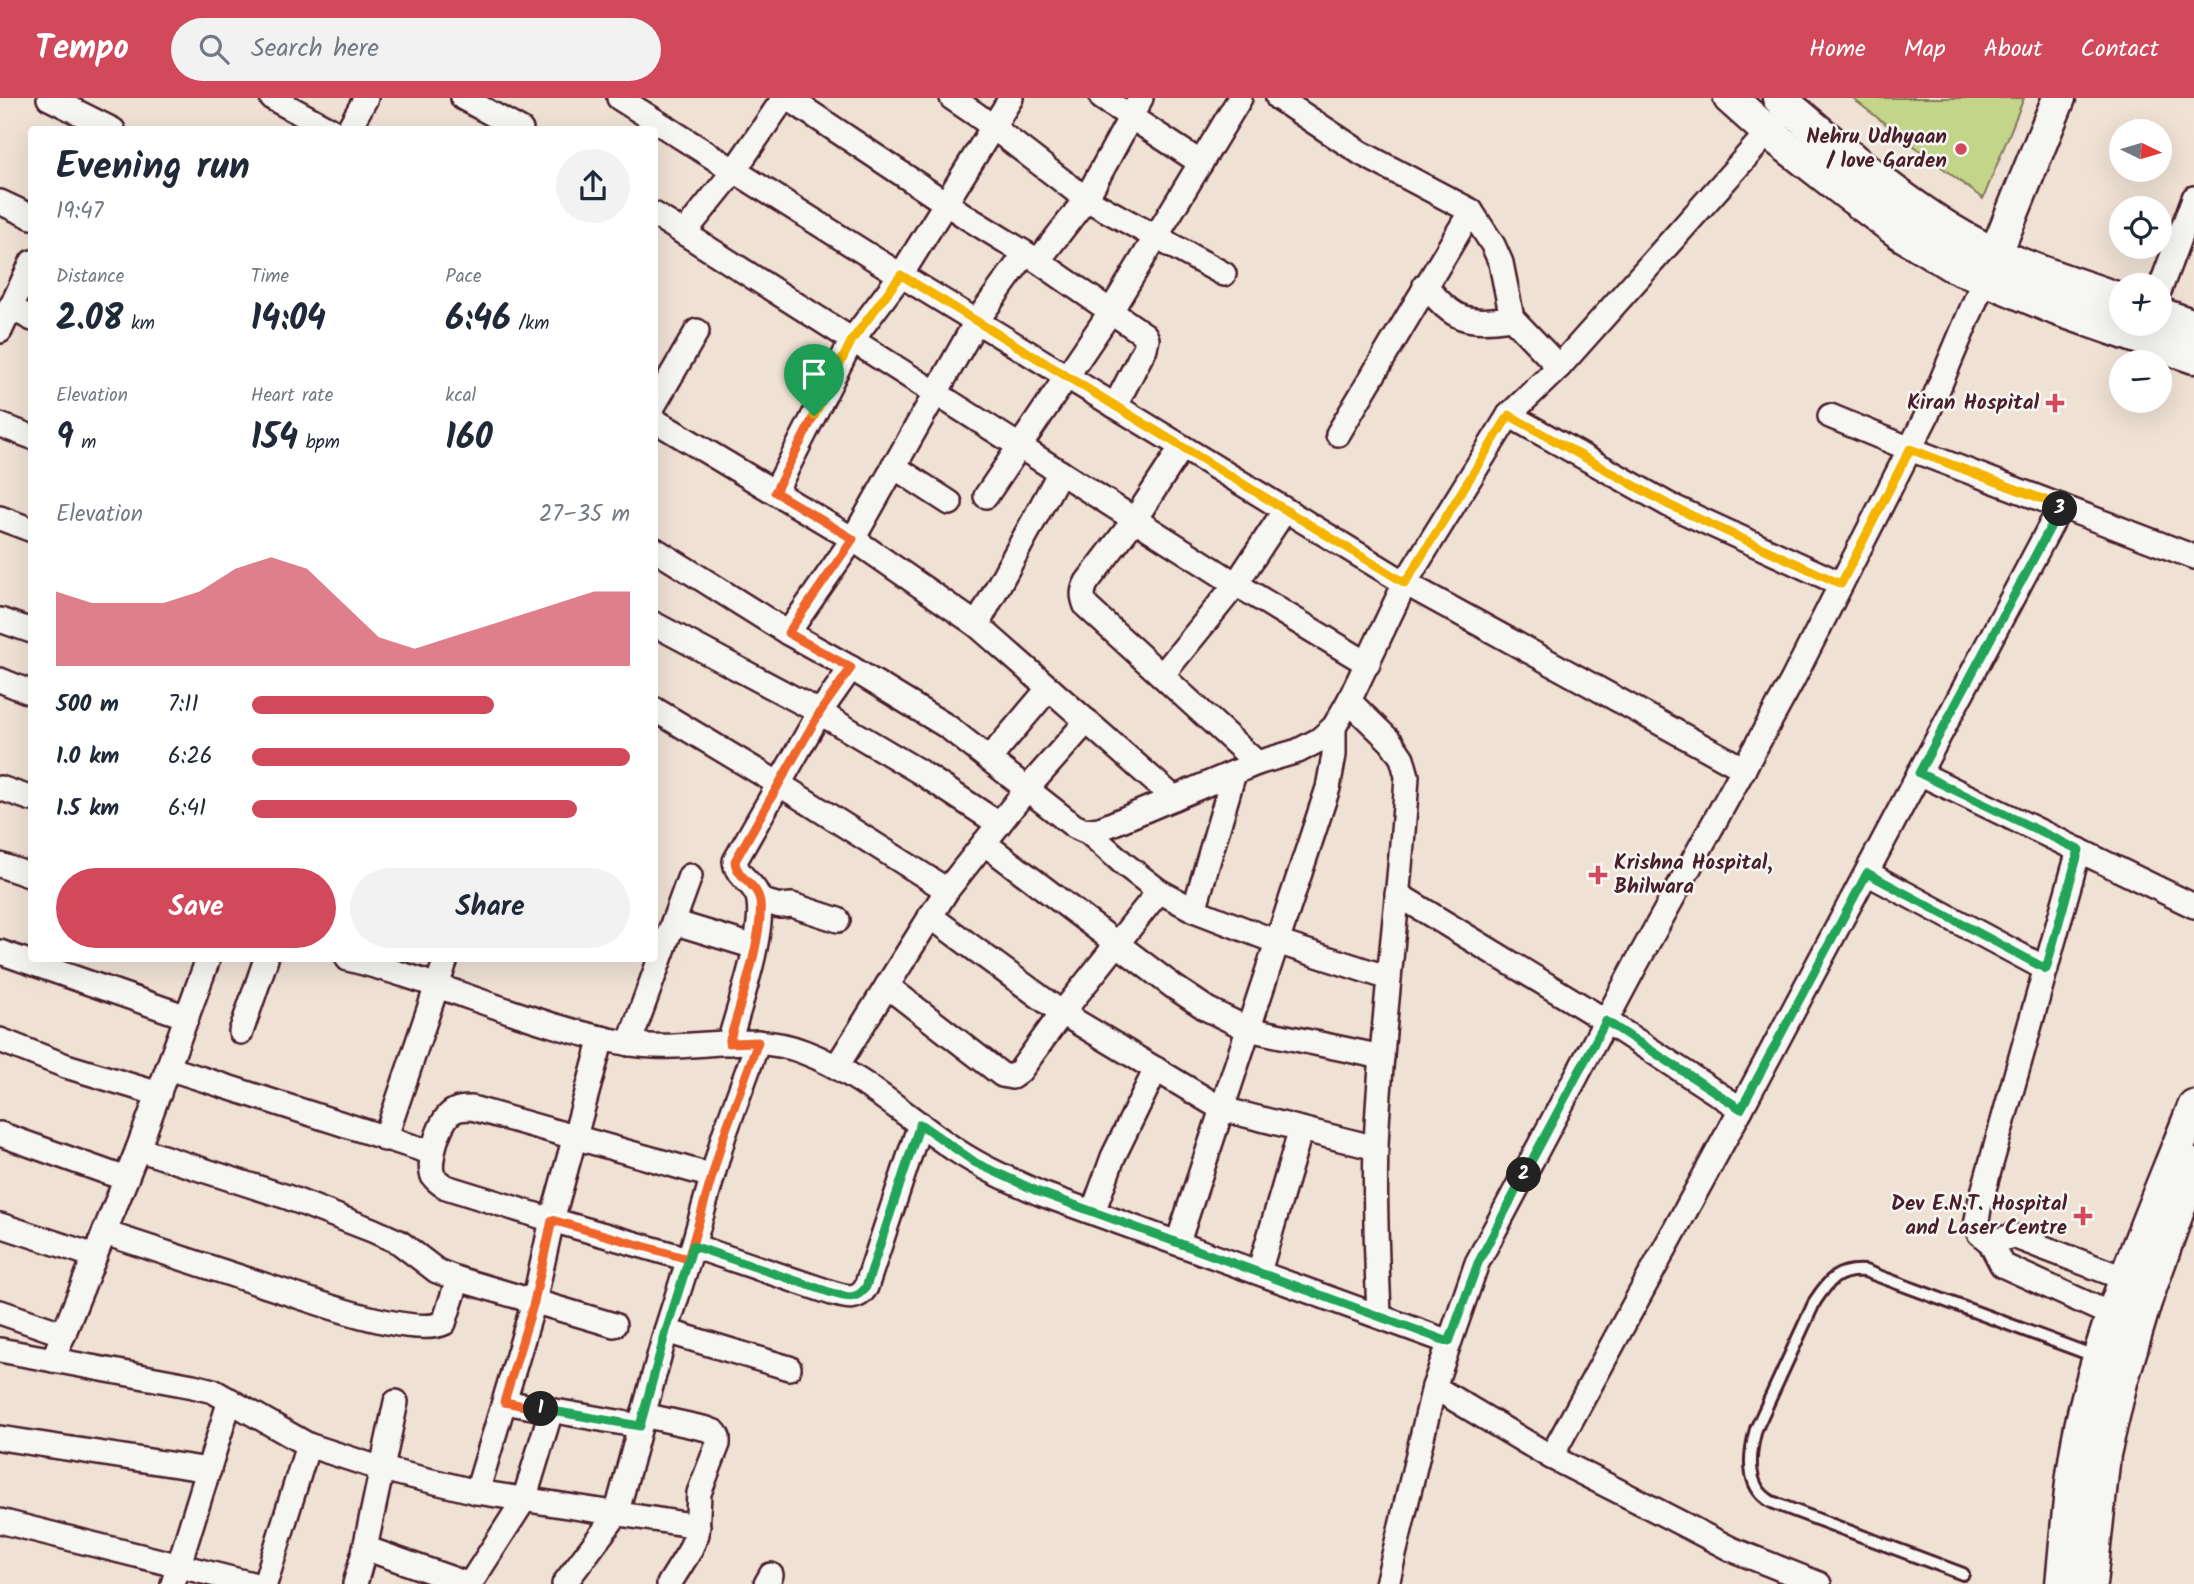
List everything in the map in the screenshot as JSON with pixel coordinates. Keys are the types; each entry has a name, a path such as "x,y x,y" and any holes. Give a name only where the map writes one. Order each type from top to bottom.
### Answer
{"street":[{"path":"49,98 103,126"},
{"path":"272,98 324,126"},
{"path":"350,126 366,98"},
{"path":"463,98 512,115"},
{"path":"619,98 901,275 1405,583 1744,769"},
{"path":"684,233 734,171 786,98 1141,331 1147,339 1145,348 1115,406"},
{"path":"951,98 994,127 1086,199 1224,274"},
{"path":"775,492 852,340 901,275 1011,98"},
{"path":"1102,98 1135,107 1201,163"},
{"path":"986,496 1111,311 1240,98"},
{"path":"1278,98 1361,153 1471,211 1501,263 1512,318 1559,367"},
{"path":"1730,98 1767,131 1900,233 1952,265 1991,267 2015,262 2109,296"},
{"path":"1387,1584 1434,1387 1478,1263 1606,1021 1792,681 1927,415 1991,267 2059,98"},
{"path":"1088,832 1257,763 1298,751 1319,740 1334,727 1368,664 1405,583 1509,415 1559,367 1767,131 1785,103 1896,194 1963,237 1991,267 2057,309 2109,322"},
{"path":"788,633 853,539 976,321 1086,199 1135,107"},
{"path":"2166,273 2194,198"},
{"path":"0,202 28,215"},
{"path":"1338,434 1471,211"},
{"path":"658,217 1236,584 1368,664"},
{"path":"0,331 28,270"},
{"path":"1425,285 1443,307 1456,316 1490,320 1512,318"},
{"path":"10,307 28,316"},
{"path":"2172,318 2194,326"},
{"path":"658,398 697,331"},
{"path":"2152,336 2194,357"},
{"path":"1509,415 1669,505 1841,584"},
{"path":"1830,415 1910,449 2194,556"},
{"path":"658,422 853,539 977,625 1174,798"},
{"path":"0,425 28,436"},
{"path":"1182,447 1135,519 1087,582 1083,599 1086,606 1257,763"},
{"path":"893,466 950,503"},
{"path":"977,625 1060,472"},
{"path":"1551,1457 1741,1109 2061,506"},
{"path":"1163,674 1236,584 1285,510"},
{"path":"0,518 28,528"},
{"path":"658,552 788,633 948,727 1026,790 1074,826 1088,832 1159,891 1194,911 1277,942 1389,978"},
{"path":"0,620 28,630"},
{"path":"658,626 820,712 920,772 999,824"},
{"path":"729,1043 755,947 760,911 757,891 738,872 735,861 820,712 851,668"},
{"path":"0,680 28,691"},
{"path":"989,759 1049,688"},
{"path":"1349,701 1391,742 1402,758 1407,776 1376,1148 1375,1213 1379,1316"},
{"path":"658,711 947,890"},
{"path":"837,1066 947,890 1026,790 1087,721"},
{"path":"1178,1242 1328,788 1334,755 1334,727"},
{"path":"1194,911 1234,773"},
{"path":"1919,773 2194,906"},
{"path":"0,788 28,798"},
{"path":"984,843 1174,987 1208,1009 1248,1029 1382,1057"},
{"path":"2079,850 1976,1217 1976,1226 1979,1233 1990,1242 2002,1265 2112,1315"},
{"path":"0,865 28,875"},
{"path":"1867,873 2046,969"},
{"path":"629,1044 690,876"},
{"path":"887,986 1007,1077 1016,1075 1159,891"},
{"path":"1397,894 1606,1021 1741,1109"},
{"path":"760,900 780,906 792,905 838,920"},
{"path":"930,916 1062,1013 1222,1109 1376,1148"},
{"path":"673,922 755,947"},
{"path":"0,953 187,1017"},
{"path":"53,1360 138,1149 207,962"},
{"path":"241,1032 265,962"},
{"path":"362,962 583,1034 629,1044 676,1047 758,1042 802,1051 837,1066 976,1163 1039,1192 1449,1342"},
{"path":"385,1139 445,962"},
{"path":"477,1492 534,1302 552,1220 602,1038"},
{"path":"0,1040 66,1066 159,1094"},
{"path":"564,1584 616,1515 666,1331 724,1135 758,1042"},
{"path":"168,1068 433,1153"},
{"path":"1093,1212 1113,1157 1156,1069"},
{"path":"2090,1584 2104,1454 2121,1382 2190,1151 2194,1107"},
{"path":"712,1176 472,1108 454,1110 448,1115 433,1153 433,1175 446,1187 552,1220 690,1253 853,1298 861,1294 866,1287 920,1124"},
{"path":"1259,1272 1301,1129"},
{"path":"0,1134 126,1179"},
{"path":"138,1149 288,1197 389,1237 437,1270 458,1279 614,1325"},
{"path":"2062,1584 2076,1454 2099,1358 2126,1279 2190,1151"},
{"path":"0,1225 95,1256"},
{"path":"105,1233 363,1317 407,1325 442,1325 446,1320 458,1279"},
{"path":"1990,1242 2013,1236 2126,1279"},
{"path":"0,1312 64,1334"},
{"path":"666,1331 789,1368"},
{"path":"0,1350 194,1385 213,1391 308,1445 382,1469 477,1492 698,1527"},
{"path":"1434,1387 1551,1457 1731,1549 1819,1584"},
{"path":"175,1576 230,1400"},
{"path":"355,1584 396,1402"},
{"path":"504,1402 715,1432 718,1437 716,1451 699,1493 697,1534 669,1584"},
{"path":"365,1548 437,1579 469,1584 524,1500 551,1410"},
{"path":"0,1438 209,1470"},
{"path":"265,1584 308,1445"},
{"path":"0,1521 175,1576 252,1584"}],"lane":[{"path":"1963,1574 1782,1506 1765,1498 1755,1485 1751,1469 1751,1446 1756,1429 1815,1301 1836,1275 1846,1271 1865,1271 2099,1358"}],"green space":[{"name":"Nehru Udhyaan / love Garden","path":"1852,98 2024,98 1983,199"}],"place":[{"name":"Nehru Udhyaan / love Garden","path":"1961,149"},
{"name":"Kiran Hospital","path":"2055,403"},
{"name":"Krishna Hospital, Bhilwara","path":"1598,875"},
{"name":"Dev E.N.T. Hospital and Laser Centre","path":"2083,1216"}],"route":[{"path":"901,275 1405,583 1509,415 1669,505 1841,584 1910,449 2061,506 1919,773 2079,850 2046,969 1867,873 1741,1109 1606,1021 1478,1263 1449,1342 1039,1192 976,1163 920,1124 866,1287 861,1294 853,1298 832,1293 693,1246 640,1426 504,1402 534,1302 552,1220 688,1259 724,1135 758,1042 729,1043 755,947 760,911 757,891 738,872 735,861 820,712 851,668 788,633 853,539 775,492 814,416 852,340 901,275"}]}
